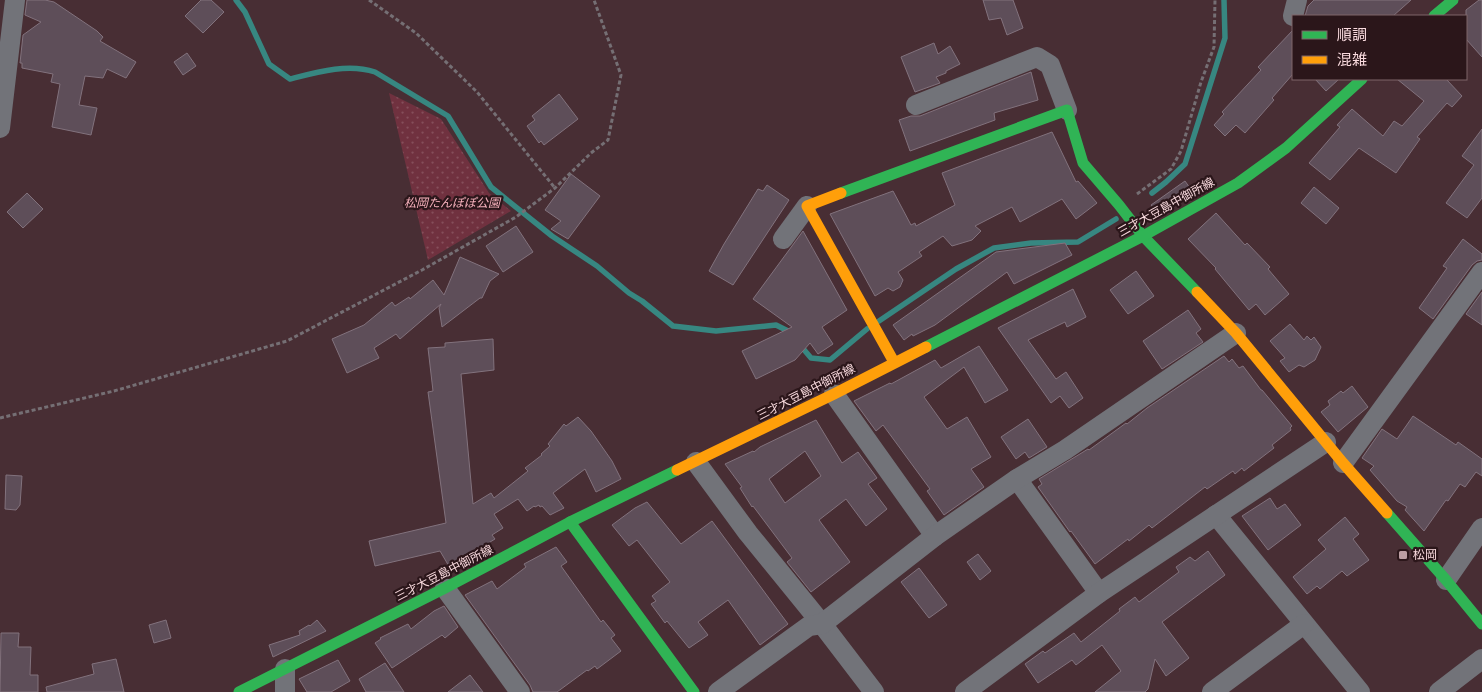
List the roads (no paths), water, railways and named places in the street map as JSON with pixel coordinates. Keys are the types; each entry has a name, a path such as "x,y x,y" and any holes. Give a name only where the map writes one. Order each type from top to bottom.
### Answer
{"street":[{"path":"0,128 15,0"},
{"path":"1293,15 1297,0"},
{"path":"1435,15 1453,0"},
{"path":"916,105 1037,57 1050,65 1083,163 1143,236 1236,333 1343,463 1446,580 1482,624"},
{"name":"三才大豆島中御所線","path":"239,692 570,522 834,394 1143,236 1238,183 1286,148 1357,80"},
{"path":"783,239 806,206 1066,110"},
{"path":"806,206 894,362"},
{"path":"1343,463 1482,272"},
{"path":"718,692 809,626 822,624 936,536 1017,479 1065,450 1236,333"},
{"path":"834,394 936,536"},
{"path":"966,692 1098,593 1326,442"},
{"path":"696,462 748,533 874,692"},
{"path":"1017,479 1098,593"},
{"path":"1216,515 1360,692"},
{"path":"570,522 694,692"},
{"path":"1446,580 1482,528"},
{"path":"444,588 516,691"},
{"path":"1212,692 1304,624"},
{"path":"1439,692 1482,659"},
{"path":"285,669 285,692"}],"waterway":[{"path":"236,0 245,12 269,64 290,79 343,68 365,69 375,72 448,116 491,187 552,236 597,266 673,326 716,331 776,325 788,331 791,335"},
{"path":"1152,193 1185,164 1225,38 1224,0"},
{"path":"879,321 956,269 994,248 1031,243 1078,242 1116,219"},
{"path":"800,345 811,358 830,360 867,329"}],"place":[{"name":"松岡","path":"1403,555"}],"park label":[{"name":"松岡たんぽぽ公園","path":"452,203"}]}
